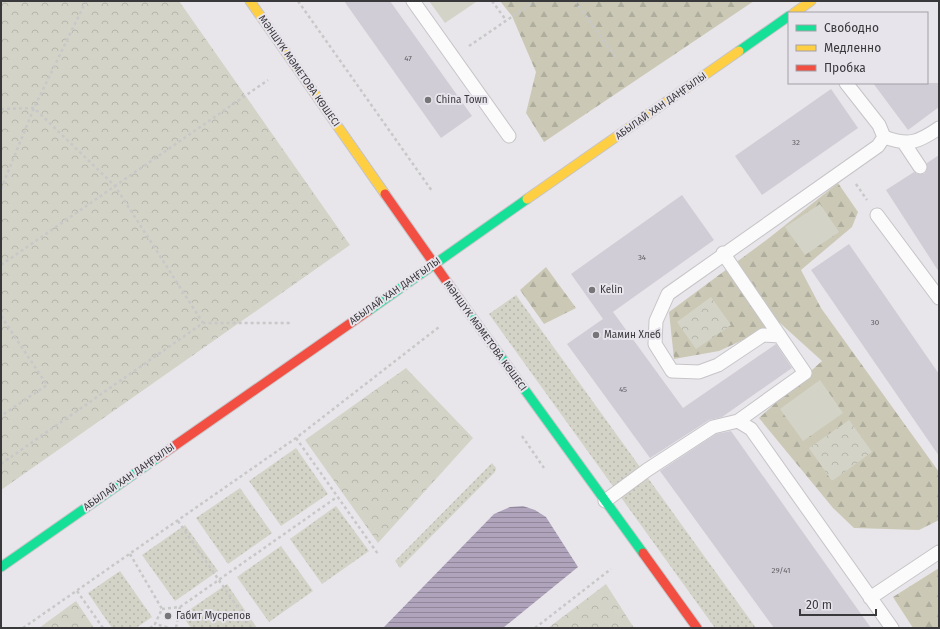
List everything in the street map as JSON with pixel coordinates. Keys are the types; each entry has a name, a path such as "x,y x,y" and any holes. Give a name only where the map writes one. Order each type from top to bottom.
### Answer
{"street":[{"name":"МӘНШҮК МӘМЕТОВА КӨШЕСІ","path":"250,1 434,264 697,628"},
{"path":"795,12 811,1"},
{"name":"АБЫЛАЙ ХАН ДАҢҒЫЛЫ","path":"1,567 788,17"}],"lane":[{"path":"413,1 509,136"},
{"path":"847,84 879,125 884,137"},
{"path":"884,137 904,143 914,143 939,128"},
{"path":"780,336 763,335 718,365 700,372 672,371 654,344 656,321 668,294 723,253 878,146 884,137"},
{"path":"904,143 920,167"},
{"path":"877,215 939,298"},
{"path":"605,501 647,470 713,427 738,421 805,373 723,253"},
{"path":"738,421 751,430 892,628"},
{"path":"870,598 939,552"}],"path":[{"path":"1,189 34,108 86,1"},
{"path":"298,1 432,190"},
{"path":"492,1 506,20"},
{"path":"452,57 535,1"},
{"path":"575,1 617,59"},
{"path":"1,265 268,80"},
{"path":"1,110 34,108 115,186 203,323"},
{"path":"845,169 877,215"},
{"path":"1,316 47,385 1,416"},
{"path":"1,464 203,323 291,323"},
{"path":"23,628 296,438 439,327"},
{"path":"522,436 544,468"},
{"path":"296,438 378,554"},
{"path":"162,609 180,607 337,497"},
{"path":"178,521 252,628"},
{"path":"130,554 162,609"},
{"path":"535,628 612,569"},
{"path":"77,591 103,628"},
{"path":"176,628 180,607"},
{"path":"150,628 155,624 162,609"},
{"path":"155,624 170,628"}],"green space":[{"path":"1,1 179,1 350,245 1,490"},
{"path":"429,1 475,1 476,2 445,23"},
{"path":"500,1 754,1 544,142 526,113 536,72 512,16"},
{"path":"838,183 858,212 852,227 801,270 821,308 939,472 939,520 919,530 854,528 833,508 759,418 822,361 780,323 719,351 674,359 669,312 769,238"},
{"path":"820,204 839,232 805,255 785,227"},
{"path":"546,267 576,308 544,324 520,290"},
{"path":"516,295 756,628 715,628 489,314"},
{"path":"711,297 731,325 696,349 677,322"},
{"path":"406,368 473,438 378,543 305,440"},
{"path":"820,380 843,413 803,441 780,409"},
{"path":"849,420 872,452 832,481 809,448"},
{"path":"296,448 328,494 281,526 249,481"},
{"path":"492,463 496,468 495,472 400,568 395,561"},
{"path":"240,488 272,533 228,564 196,518"},
{"path":"336,506 369,551 322,584 290,539"},
{"path":"185,525 218,571 175,601 142,555"},
{"path":"281,546 313,591 269,622 237,577"},
{"path":"939,568 939,628 913,628 893,597"},
{"path":"120,571 152,617 136,628 112,628 88,593"},
{"path":"227,584 257,628 191,628 182,615"},
{"path":"606,584 634,628 548,628"},
{"path":"76,601 94,628 39,628"}],"shaded area":[{"path":"523,506 535,510 546,517 578,567 503,628 383,628 494,514 510,507"}],"building":[{"path":"344,1 390,1 472,116 441,138"},
{"path":"939,83 939,107 908,130 874,84"},
{"path":"831,89 858,128 762,195 735,156"},
{"path":"939,155 939,272 886,190 914,172 917,174 924,174 927,170 927,163"},
{"path":"682,195 714,240 603,319 571,274"},
{"path":"849,244 939,374 939,456 811,270"},
{"path":"613,312 683,408 776,344 792,368 722,417 709,420 650,458 567,344"},
{"path":"731,431 871,628 774,628 660,471 716,434"}],"traffic: fast":[{"path":"739,51 788,17"},
{"path":"368,311 527,199"},
{"path":"459,299 643,553"},
{"path":"1,567 157,458"}],"traffic: slow":[{"path":"250,1 385,194"},
{"path":"795,12 811,1"},
{"path":"527,199 739,51"}],"traffic: jam":[{"path":"385,194 459,299"},
{"path":"157,458 368,311"},
{"path":"643,553 697,628"}],"place":[{"name":"China Town","path":"428,100"},
{"name":"Kelin","path":"592,290"},
{"name":"Мамин Хлеб","path":"596,335"},
{"name":"Габит Мусрепов","path":"168,616"}]}
